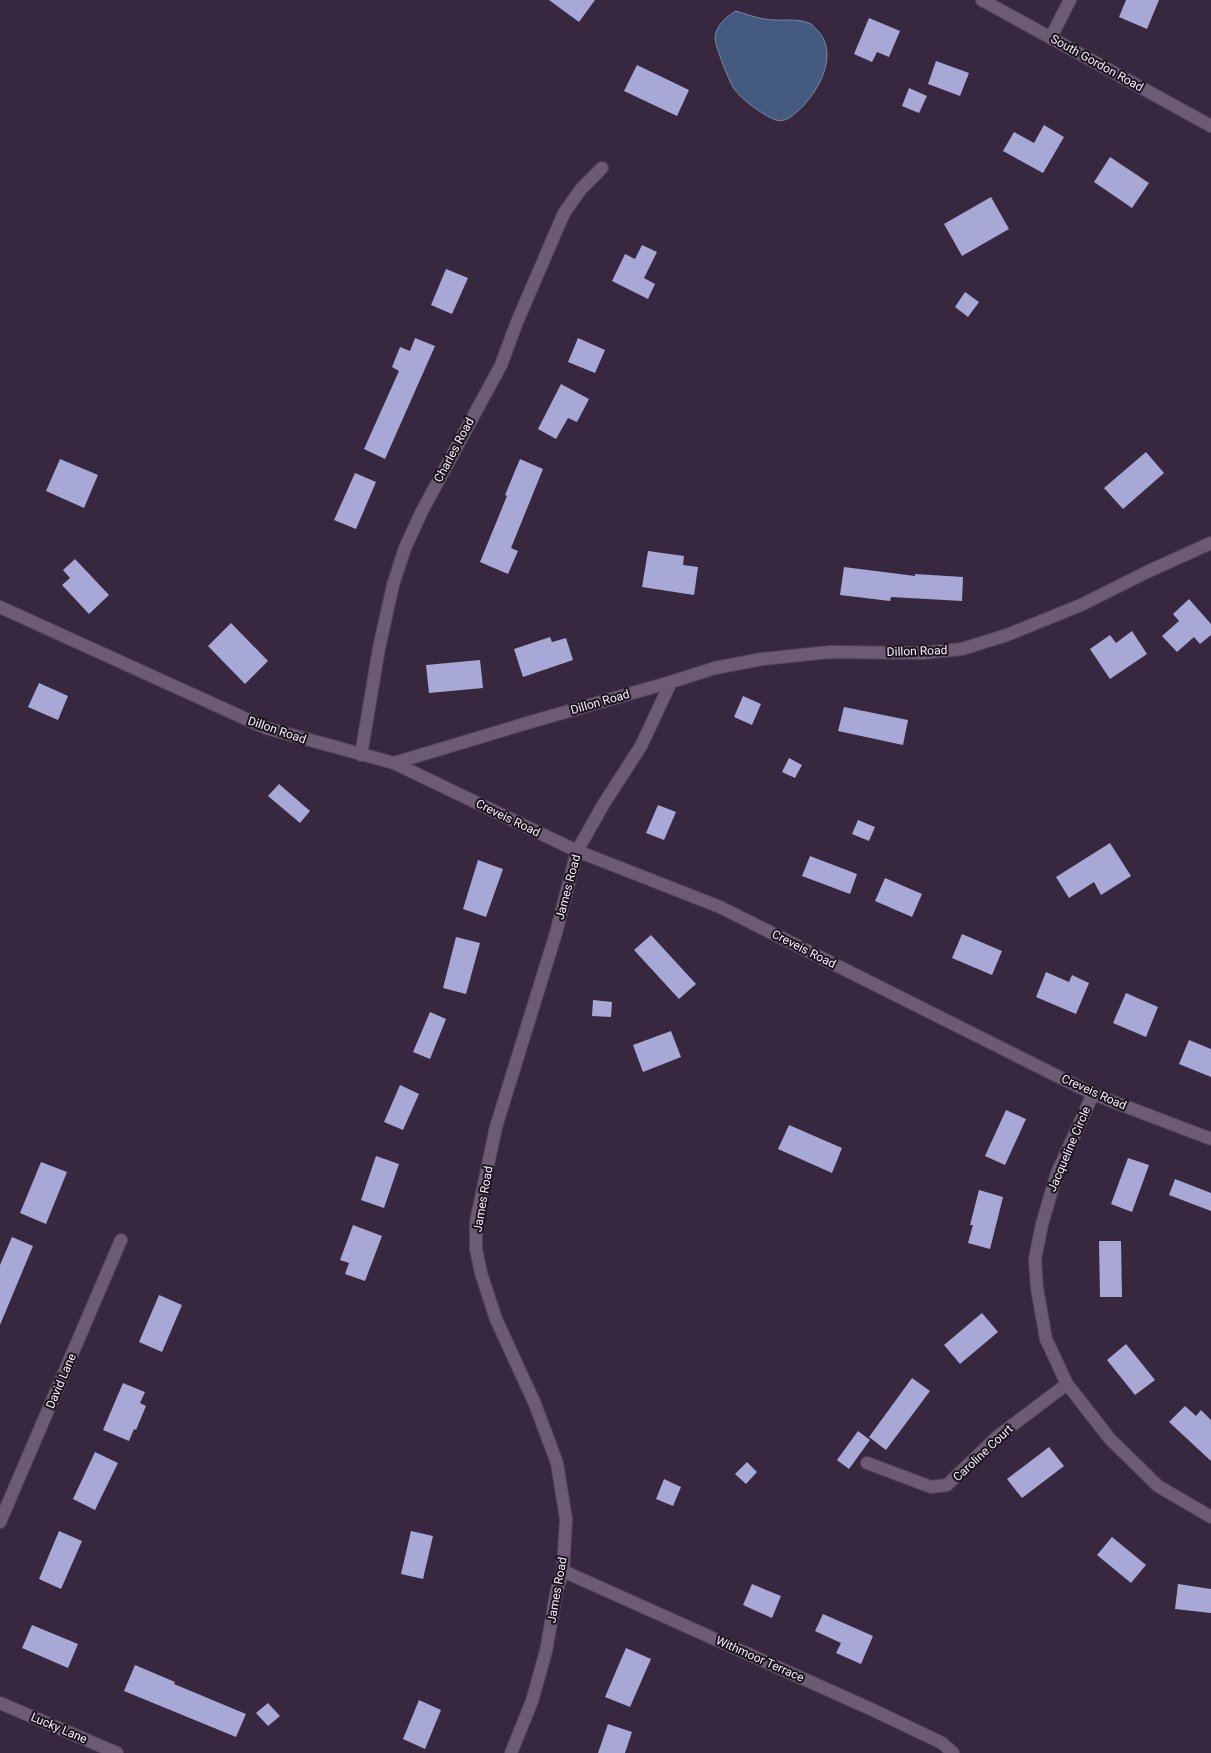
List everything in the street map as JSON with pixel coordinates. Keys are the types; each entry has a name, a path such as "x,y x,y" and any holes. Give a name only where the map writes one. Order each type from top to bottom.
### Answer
{"street":[{"name":"South Gordon Road","path":"982,0 1211,126"},
{"path":"1052,38 1070,0"},
{"name":"Charles Road","path":"361,755 393,585 405,548 422,511 501,365 517,322 564,213 581,189 602,168"},
{"name":"Dillon Road","path":"0,607 266,728 394,763 715,668 762,659 830,652 922,653 962,649 1007,635 1068,611 1149,570 1211,543"},
{"name":"James Road","path":"511,1753 532,1701 546,1651 557,1589 563,1571 566,1518 557,1463 535,1404 496,1319 483,1280 476,1249 476,1222 496,1127 556,933 577,851 603,805 641,746 671,682"},
{"name":"Creveis Road","path":"394,763 577,851 720,907 1093,1094 1211,1140"},
{"name":"Jacqueline Circle","path":"1093,1094 1057,1173 1042,1224 1035,1259 1037,1288 1046,1339 1067,1384 1110,1439 1158,1486 1211,1517"},
{"name":"David Lane","path":"0,1522 121,1240"},
{"name":"Caroline Court","path":"867,1463 931,1487 947,1485 998,1436 1067,1384"},
{"name":"Withmoor Terrace","path":"563,1571 873,1710 942,1743 953,1753"},
{"name":"Lucky Lane","path":"0,1703 117,1753"}],"water":[{"path":"736,11 771,20 794,20 806,22 811,24 817,30 824,40 827,52 826,64 817,88 801,108 787,119 780,121 776,120 759,111 736,91 731,83 716,43 715,34 725,19"}],"building":[{"path":"549,0 595,0 579,22"},
{"path":"1126,0 1159,0 1147,29 1119,17"},
{"path":"869,18 900,31 889,57 877,52 872,62 854,54"},
{"path":"936,61 969,73 960,96 928,84"},
{"path":"637,65 689,90 677,116 624,91"},
{"path":"909,88 927,96 919,113 902,106"},
{"path":"1044,125 1064,137 1043,173 1003,151 1014,132 1034,143"},
{"path":"1110,157 1149,183 1132,208 1094,182"},
{"path":"991,197 1009,229 962,256 944,224"},
{"path":"642,245 657,252 644,278 655,284 648,299 612,281 625,254 635,259"},
{"path":"446,269 468,278 452,314 431,305"},
{"path":"965,292 979,302 968,317 955,307"},
{"path":"415,338 435,346 385,459 364,449 399,371 392,367 400,347 410,351"},
{"path":"578,338 605,350 595,373 568,362"},
{"path":"561,384 589,399 577,422 568,418 556,439 538,429"},
{"path":"1146,452 1164,473 1123,509 1104,488"},
{"path":"60,459 98,475 84,508 46,491"},
{"path":"520,459 543,469 511,548 518,551 508,574 480,562 507,496 505,495"},
{"path":"355,473 376,482 356,529 334,520"},
{"path":"648,551 684,556 683,565 698,567 694,595 642,587"},
{"path":"75,559 109,595 89,614 62,585 70,578 63,570"},
{"path":"844,567 915,576 915,574 963,577 962,601 891,597 890,601 840,595"},
{"path":"1189,599 1211,624 1211,635 1200,644 1194,637 1177,652 1162,636 1179,621 1173,614"},
{"path":"231,623 268,661 245,684 208,646"},
{"path":"1132,631 1147,654 1110,679 1090,649 1110,635 1116,643"},
{"path":"550,637 552,642 566,638 573,660 523,677 514,649"},
{"path":"480,660 483,688 429,693 426,665"},
{"path":"39,683 68,696 58,720 28,707"},
{"path":"743,696 761,704 752,725 734,717"},
{"path":"844,707 908,720 903,745 838,731"},
{"path":"789,758 802,765 795,778 782,772"},
{"path":"279,784 310,811 300,823 268,796"},
{"path":"658,805 676,812 664,840 646,833"},
{"path":"858,820 875,827 869,841 852,834"},
{"path":"1110,843 1131,876 1101,895 1094,882 1069,898 1056,877"},
{"path":"810,856 857,874 850,894 802,876"},
{"path":"478,860 503,869 486,917 463,909"},
{"path":"885,878 922,894 912,917 875,901"},
{"path":"962,934 1002,951 992,975 952,958"},
{"path":"651,935 696,984 679,999 634,950"},
{"path":"456,937 480,943 466,994 443,988"},
{"path":"1046,972 1069,982 1072,975 1089,983 1076,1014 1036,997"},
{"path":"1126,993 1158,1007 1146,1037 1113,1023"},
{"path":"593,1000 612,1002 611,1017 592,1016"},
{"path":"430,1012 446,1019 430,1059 413,1052"},
{"path":"671,1031 681,1057 643,1072 633,1045"},
{"path":"1189,1040 1211,1049 1211,1077 1179,1064"},
{"path":"400,1085 419,1094 403,1130 384,1122"},
{"path":"1006,1110 1026,1119 1005,1165 985,1156"},
{"path":"789,1125 842,1148 832,1173 778,1149"},
{"path":"376,1156 399,1164 384,1208 361,1200"},
{"path":"1128,1158 1149,1165 1132,1212 1111,1204"},
{"path":"41,1162 67,1172 46,1224 20,1213"},
{"path":"1175,1179 1211,1193 1211,1211 1169,1195"},
{"path":"979,1190 1003,1197 990,1249 968,1243 973,1225 970,1225"},
{"path":"353,1225 382,1236 365,1281 345,1274 349,1263 340,1260"},
{"path":"12,1237 33,1246 0,1325 0,1265"},
{"path":"1099,1241 1121,1241 1122,1297 1100,1297"},
{"path":"159,1295 182,1305 162,1352 139,1342"},
{"path":"982,1313 998,1332 960,1364 944,1345"},
{"path":"1126,1344 1155,1380 1135,1395 1107,1360"},
{"path":"912,1378 930,1391 886,1450 869,1437"},
{"path":"123,1383 145,1392 140,1403 146,1406 136,1430 134,1429 129,1441 103,1430"},
{"path":"1185,1406 1196,1416 1201,1410 1211,1420 1211,1461 1169,1422"},
{"path":"858,1431 870,1440 849,1469 837,1460"},
{"path":"1049,1447 1064,1466 1022,1498 1007,1479"},
{"path":"95,1452 118,1463 95,1510 73,1499"},
{"path":"747,1462 757,1472 746,1484 735,1474"},
{"path":"664,1479 681,1487 673,1506 656,1499"},
{"path":"59,1531 82,1541 61,1589 39,1579"},
{"path":"411,1531 433,1536 423,1579 401,1574"},
{"path":"1112,1537 1146,1565 1131,1583 1097,1555"},
{"path":"752,1584 781,1596 772,1618 743,1605"},
{"path":"1178,1584 1211,1589 1211,1613 1175,1609"},
{"path":"823,1614 873,1636 861,1664 836,1653 841,1643 815,1631"},
{"path":"32,1625 78,1644 68,1668 22,1648"},
{"path":"626,1648 651,1659 630,1707 605,1697"},
{"path":"135,1665 175,1682 174,1684 246,1714 236,1737 124,1691"},
{"path":"419,1700 441,1710 425,1749 403,1739"},
{"path":"268,1703 280,1716 268,1726 256,1713"},
{"path":"608,1724 632,1732 625,1753 598,1753"}]}
